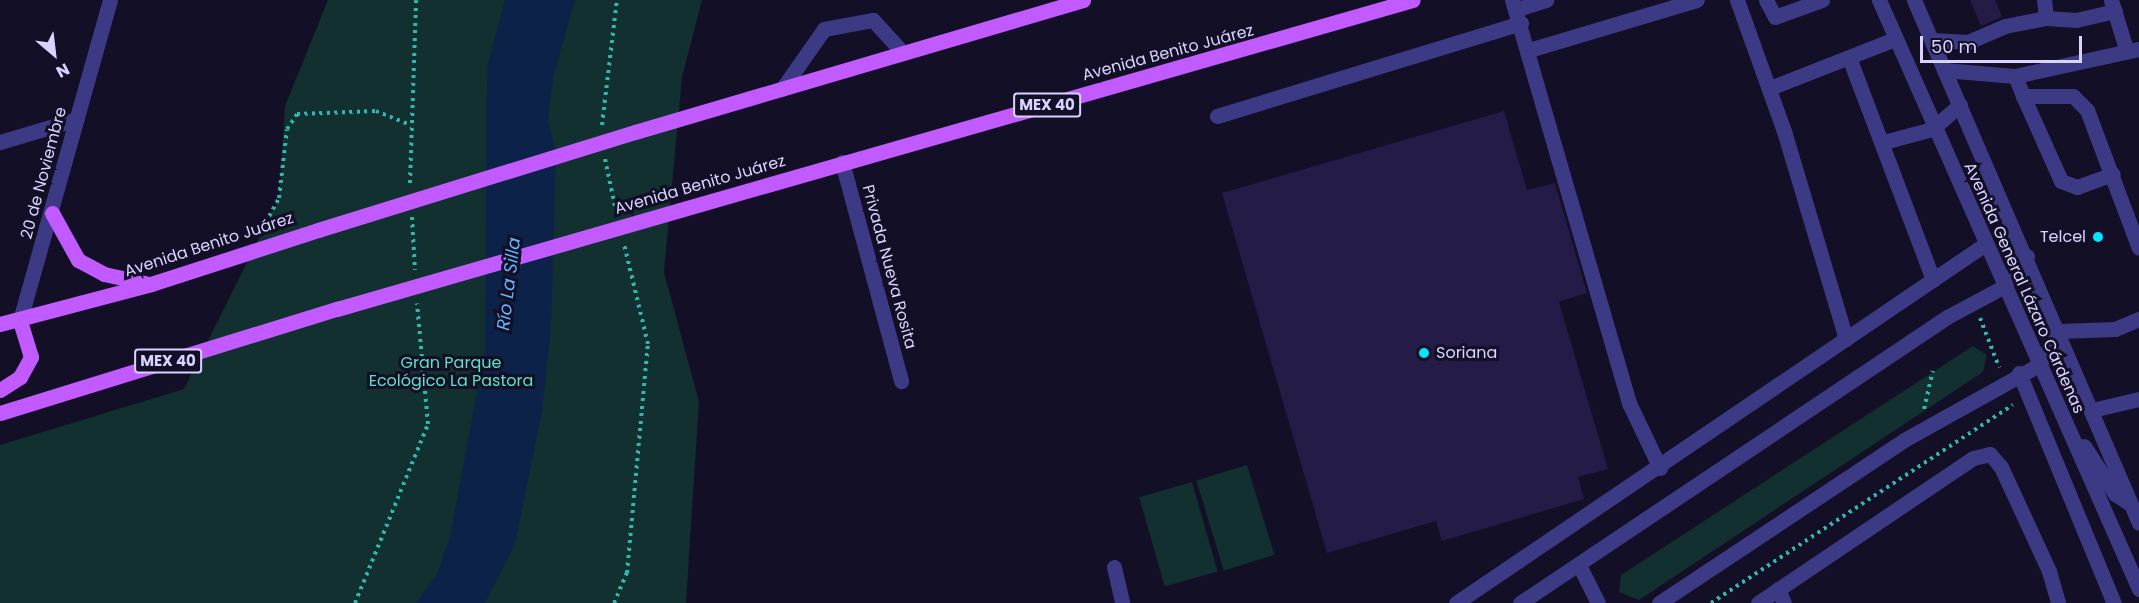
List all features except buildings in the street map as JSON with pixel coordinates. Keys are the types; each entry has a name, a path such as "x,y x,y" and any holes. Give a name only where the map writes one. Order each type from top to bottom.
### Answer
{"main road":[{"name":"Avenida Benito Juárez","path":"0,324 151,284 252,247 318,230 634,132 1083,0"},
{"name":"Avenida Benito Juárez","path":"0,413 337,309 842,162 1413,0"},
{"path":"52,213 78,260 104,274 151,284"},
{"path":"0,390 20,377 30,357 20,320"}],"street":[{"name":"20 de Noviembre","path":"20,320 52,213 110,0"},
{"path":"1216,116 1546,0"},
{"path":"1529,50 1697,0"},
{"path":"1737,0 1770,88 1846,339"},
{"path":"1766,0 1775,17 1822,0"},
{"name":"Avenida General Lázaro Cárdenas","path":"1879,0 1932,129 2139,589"},
{"name":"Avenida General Lázaro Cárdenas","path":"1914,0 2059,331 2139,524"},
{"path":"2044,0 2046,18"},
{"path":"1932,40 1968,42 2004,26 2046,18 2076,20 2113,6 2133,51 2015,76 1944,70"},
{"path":"1516,11 1629,403 1660,468"},
{"path":"782,88 824,29 873,20 903,53"},
{"path":"1770,88 1850,60 1895,39"},
{"path":"1850,60 1884,142 1933,280"},
{"path":"2015,76 2061,181 2077,187 2113,174"},
{"path":"2023,96 2065,94 2080,101 2113,174 2139,248"},
{"path":"1884,142 1932,129 1960,105"},
{"path":"0,142 77,119"},
{"name":"Privada Nueva Rosita","path":"842,162 901,381"},
{"path":"1456,603 1660,468 1984,245"},
{"path":"1520,603 1974,303 2003,287 2026,256"},
{"path":"1659,603 2004,380 2039,365 2059,331 2115,329 2139,319"},
{"path":"2019,373 2114,603"},
{"path":"2092,410 2139,399"},
{"path":"2063,417 2115,494 2130,503 2124,488"},
{"path":"1758,603 1781,596 1973,459 1990,454 2001,467 2049,571 2058,603"},
{"path":"1580,565 1598,603"},
{"path":"1114,567 1122,603"}],"path":[{"path":"600,138 617,0"},
{"path":"252,247 279,198 288,129 297,114 376,111 408,124"},
{"path":"603,149 618,219"},
{"path":"614,603 627,573 648,344 621,230"},
{"path":"1711,603 2013,405 1974,303"},
{"path":"1923,412 1934,372"}],"green space":[{"name":"Gran Parque Ecológico La Pastora","path":"328,0 702,0 682,77 664,272 699,402 686,603 0,603 0,445 184,389 279,198 285,106"},
{"path":"1973,346 1987,355 1983,372 1639,600 1619,592 1621,575"},
{"path":"1247,465 1274,555 1224,570 1196,480"},
{"path":"1192,482 1218,571 1165,587 1139,497"}],"water":[{"name":"Río La Silla","path":"505,0 575,0 553,78 548,121 556,150 551,327 542,411 515,544 485,603 416,603 437,574 450,537 485,348 487,67"}],"place":[{"name":"Telcel","path":"2098,237"},
{"name":"Soriana","path":"1424,353"}]}
